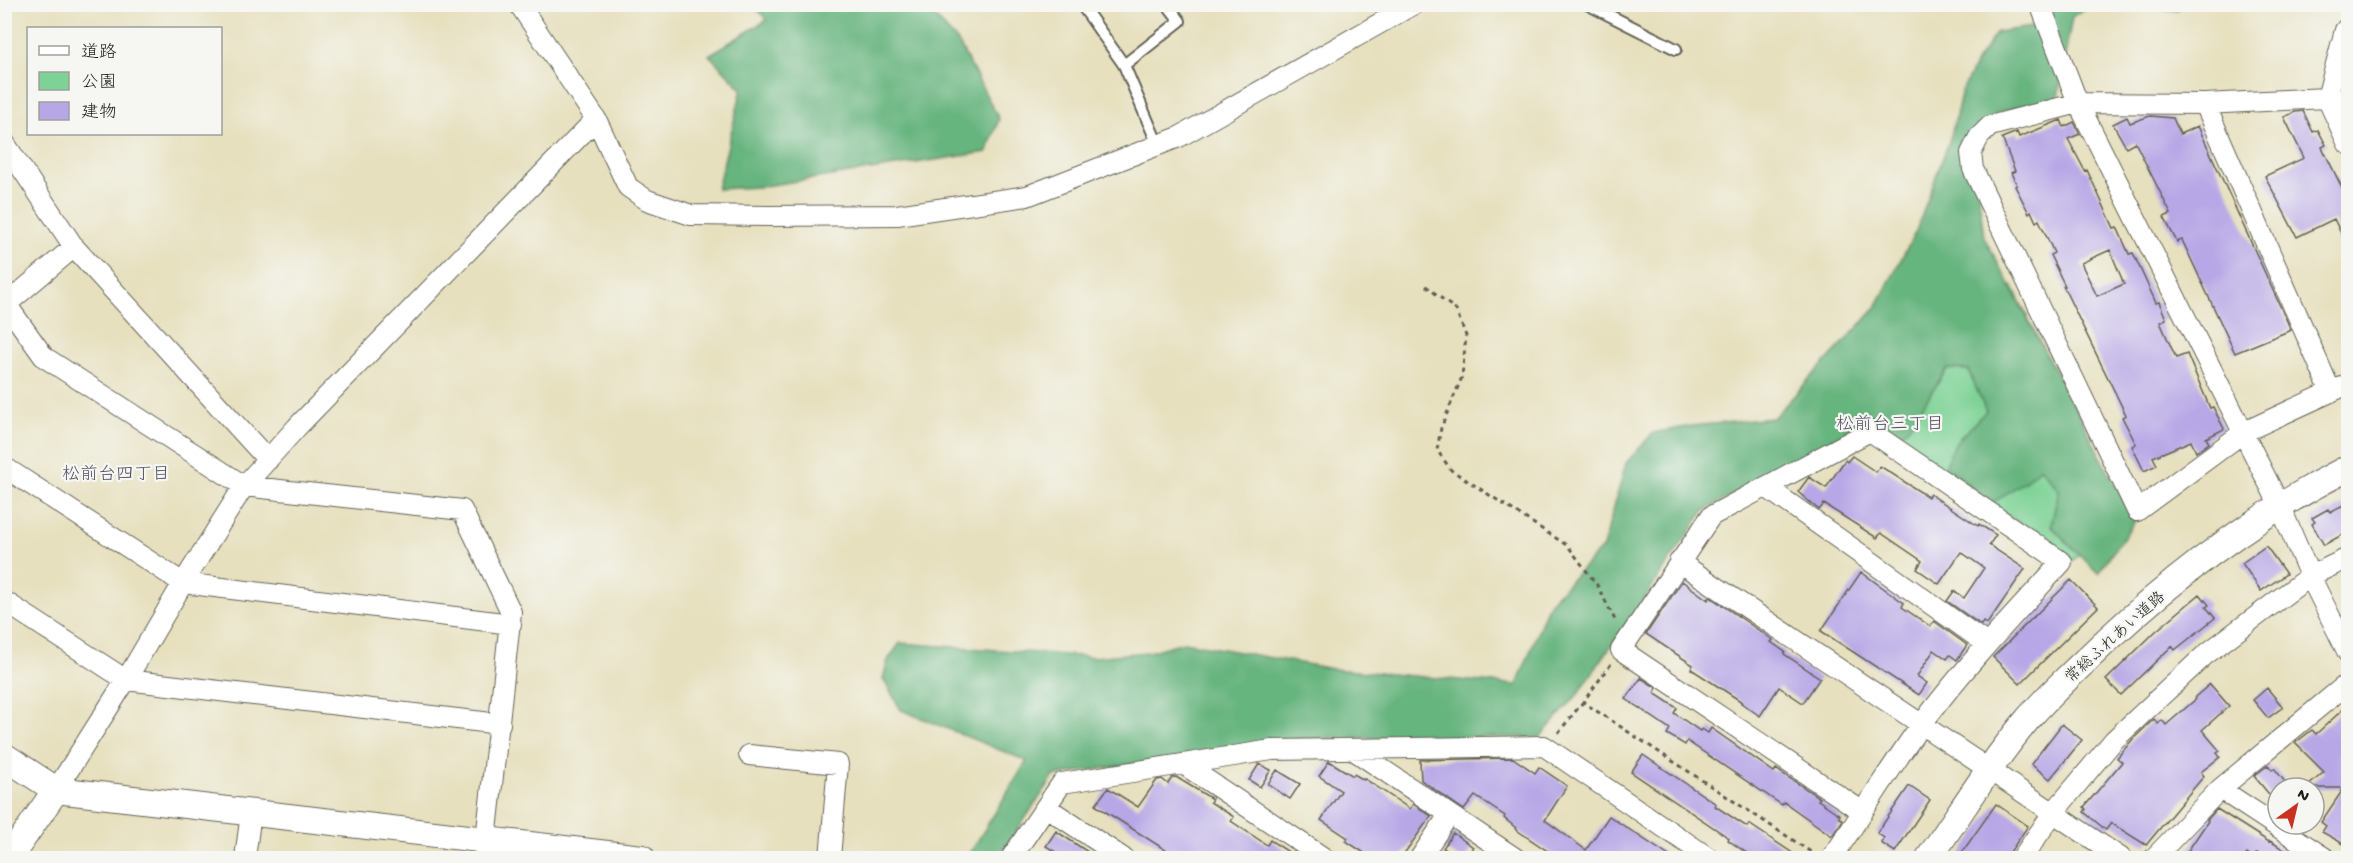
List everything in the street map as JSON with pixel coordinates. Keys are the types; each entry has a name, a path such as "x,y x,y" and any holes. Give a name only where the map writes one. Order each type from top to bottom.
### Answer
{"street":[{"path":"519,4 596,119 628,187 647,200 691,215 897,215 1027,196 1179,137 1414,4"},
{"path":"2040,4 2078,103 2244,432 2280,506 2310,576 2349,653"},
{"path":"2349,27 2345,30 2328,98 2349,144"},
{"path":"2205,104 2340,388 2244,432 2137,511 1973,170 1971,153 1979,137 1990,126 2078,103 2205,104 2349,99"},
{"path":"9,858 56,790 126,680 244,486 305,419 596,119"},
{"path":"4,142 75,247 268,460"},
{"path":"75,247 5,304 44,357 244,486 462,510 511,612 486,850"},
{"path":"1832,858 1922,725 1987,644 2062,562 1870,431 1711,516 1624,646 1863,812"},
{"path":"4,467 183,583 511,624"},
{"name":"常総ふれあい道路","path":"1929,858 1989,770 2027,720 2118,628 2187,571 2280,506 2349,468"},
{"path":"1766,488 1987,644"},
{"path":"2022,858 2053,813 2114,740 2205,655 2310,576 2349,558"},
{"path":"1679,562 2121,858"},
{"path":"4,601 126,680 500,724"},
{"path":"2154,858 2220,789 2349,683"},
{"path":"1011,858 1062,783 1272,750 1544,746 1709,858"},
{"path":"1352,749 1515,858"},
{"path":"749,755 838,764 830,858"},
{"path":"4,756 56,790 251,813 486,850 642,858"},
{"path":"1183,764 1324,858"},
{"path":"2220,789 2325,858"},
{"path":"1046,807 1123,858"},
{"path":"245,858 251,813"},
{"path":"1420,858 1449,814"}],"lane":[{"path":"1081,4 1124,65 1158,145"},
{"path":"1124,65 1180,21 1167,4"},
{"path":"1587,4 1676,48"}],"path":[{"path":"1426,286 1455,310 1466,336 1462,376 1441,428 1437,450 1451,470 1568,546 1597,585 1624,646 1583,702 1551,741 1544,746"},
{"path":"1583,702 1821,858"}],"green space":[{"path":"753,5 924,5 958,42 999,119 987,152 758,187 717,189 742,89 709,55 767,20"},
{"path":"2042,5 2090,5 2072,17 2058,97 1999,112 1971,133 1984,237 2135,521 2098,573 2051,526 2059,490 2040,467 2025,481 1991,504 1945,465 1956,442 1986,411 1968,370 1947,369 1909,427 1900,434 1855,427 1704,511 1578,694 1540,737 1304,738 1054,776 998,858 967,858 1027,761 901,710 883,679 888,660 900,643 1093,657 1148,652 1184,642 1333,669 1517,685 1549,603 1603,547 1626,463 1653,433 1692,426 1773,418 1875,309 1916,231 1951,136 1962,91 1978,59 1997,32 2038,26"},
{"path":"2093,5 2182,5 2176,10"},
{"path":"2012,285 2125,518 2072,561 1868,417"}],"building":[{"path":"2303,111 2313,132 2318,130 2326,145 2322,147 2349,202 2349,250 2334,219 2297,237 2265,176 2304,158 2284,117"},
{"path":"2150,116 2173,118 2180,134 2198,126 2291,330 2235,353 2182,240 2177,242 2164,217 2171,214 2135,142 2126,147 2113,124 2127,117 2130,123"},
{"path":"2061,120 2064,127 2074,122 2080,134 2068,139 2085,171 2087,170 2114,228 2117,227 2129,254 2133,253 2156,303 2159,302 2166,319 2160,322 2176,358 2187,354 2210,408 2213,407 2224,429 2206,438 2209,443 2196,452 2191,441 2153,457 2157,465 2144,471 2132,446 2136,444 2122,417 2126,415 2063,286 2065,286 2050,255 2054,253 2039,220 2036,222 2031,211 2029,213 2015,186 2017,185 2011,173 2015,171 2002,138 2017,132 2019,137","holes":["2110,250 2124,284 2097,296 2081,263"]},
{"path":"1852,456 1876,472 1880,466 1928,497 1930,494 1978,526 1979,524 1996,535 1989,545 2025,569 1987,624 1983,622 1981,625 1947,601 1954,591 1964,598 1984,568 1961,552 1939,584 1917,569 1922,561 1881,533 1877,538 1824,504 1819,510 1798,492 1809,477 1826,488 1845,460 1847,462"},
{"path":"2349,502 2349,531 2324,545 2312,524 2315,522 2312,518 2328,509 2330,512"},
{"path":"2266,546 2286,574 2261,591 2242,563"},
{"path":"1861,572 1904,603 1902,607 1930,626 1934,621 1967,645 1957,660 1950,655 1947,659 1934,650 1917,676 1927,683 1919,695 1821,631"},
{"path":"2071,580 2098,607 2020,684 1993,657"},
{"path":"1682,581 1708,600 1710,597 1773,640 1771,642 1785,652 1784,654 1820,678 1803,703 1779,687 1760,716 1691,669 1693,665 1646,634"},
{"path":"2200,594 2209,605 2206,607 2215,618 2175,650 2172,646 2121,695 2106,680 2156,631"},
{"path":"1641,678 1657,688 1654,693 1677,708 1674,713 1700,731 1702,729 1708,733 1711,728 1774,772 1776,769 1820,798 1818,800 1840,815 1838,817 1843,820 1832,836 1784,802 1782,805 1687,741 1685,745 1667,734 1670,729 1626,699"},
{"path":"2210,684 2229,706 2202,730 2220,751 2217,753 2220,757 2201,772 2204,776 2146,845 2111,823 2106,830 2084,812 2086,809 2084,807 2122,762 2117,758 2133,739 2154,719 2158,724 2162,720 2166,725"},
{"path":"2267,688 2283,707 2268,718 2253,700"},
{"path":"2349,704 2349,847 2326,834 2326,815 2344,788 2326,788 2326,776 2320,776 2324,772 2295,743 2312,730 2316,734"},
{"path":"2062,724 2082,740 2050,779 2031,764"},
{"path":"1643,755 1747,827 1749,824 1800,858 1754,858 1728,840 1729,838 1631,772"},
{"path":"1513,758 1535,773 1539,767 1567,786 1545,820 1586,850 1609,816 1672,858 1558,858 1515,829 1504,818 1505,816 1475,796 1464,810 1421,780 1420,760"},
{"path":"1329,761 1353,776 1354,774 1365,779 1410,809 1413,804 1431,816 1401,858 1372,858 1346,841 1348,838 1321,820 1341,791 1319,776"},
{"path":"1259,764 1271,770 1260,787 1249,780"},
{"path":"2268,765 2280,776 2266,776 2266,790 2254,776"},
{"path":"1277,770 1300,784 1290,799 1268,784"},
{"path":"1176,777 1212,799 1210,802 1234,817 1231,821 1267,845 1270,840 1298,858 1178,858 1095,805 1108,788 1138,807 1157,780 1162,779 1168,784 1172,778"},
{"path":"1909,786 1930,800 1895,852 1881,843 1884,838 1877,833"},
{"path":"1996,804 2028,826 2006,858 1958,858"},
{"path":"2217,809 2297,858 2258,858 2261,855 2257,853 2253,858 2247,854 2244,858 2183,858 2207,820"},
{"path":"1056,831 1097,858 1065,858 1046,846"},
{"path":"1453,833 1473,847 1465,858 1459,858 1443,848"}],"district":[{"name":"松前台三丁目","path":"1890,423"},
{"name":"松前台四丁目","path":"116,473"}]}
